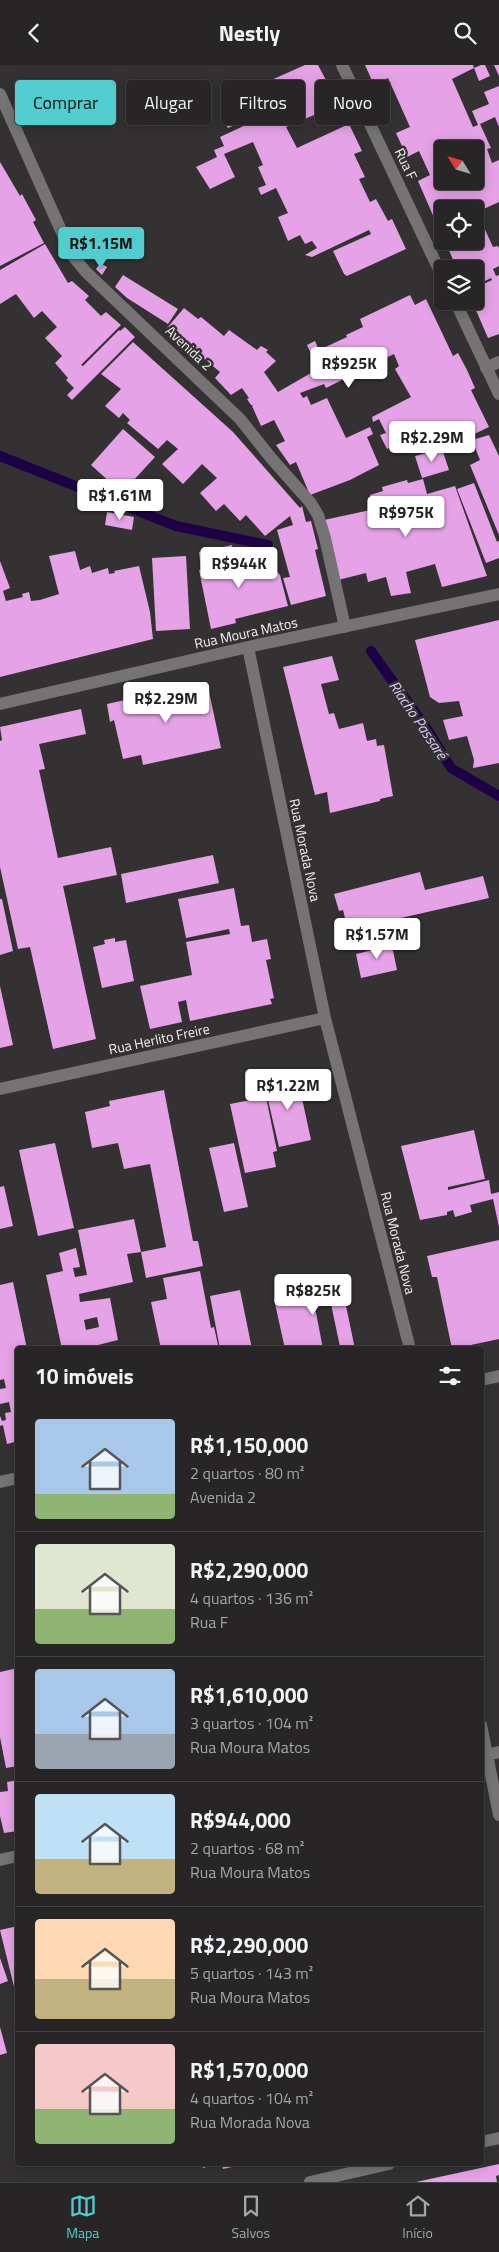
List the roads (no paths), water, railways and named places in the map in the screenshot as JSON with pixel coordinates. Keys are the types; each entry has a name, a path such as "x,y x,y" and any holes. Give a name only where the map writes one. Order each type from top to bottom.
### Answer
{"street":[{"name":"Rua F","path":"342,65 434,260"},
{"name":"Avenida 2","path":"0,94 72,255 86,272 234,412 270,458 310,502 318,515 325,538 345,627"},
{"path":"458,310 499,394"},
{"path":"486,368 499,362"},
{"name":"Rua Moura Matos","path":"0,704 248,647 499,594"},
{"name":"Rua Morada Nova","path":"248,647 325,1018 409,1346"},
{"name":"Rua Herlito Freire","path":"0,1089 325,1018"},
{"path":"484,1380 499,1376"},
{"path":"0,1481 15,1478"},
{"path":"484,1736 489,1754 499,1815"},
{"path":"0,1860 15,1857"},
{"path":"484,2141 499,2138"},
{"path":"310,2182 380,2166"}],"waterway":[{"name":"Riacho Passaré","path":"0,456 176,526 268,545"},
{"name":"Riacho Passaré","path":"371,651 429,732 451,768 499,796"}]}
